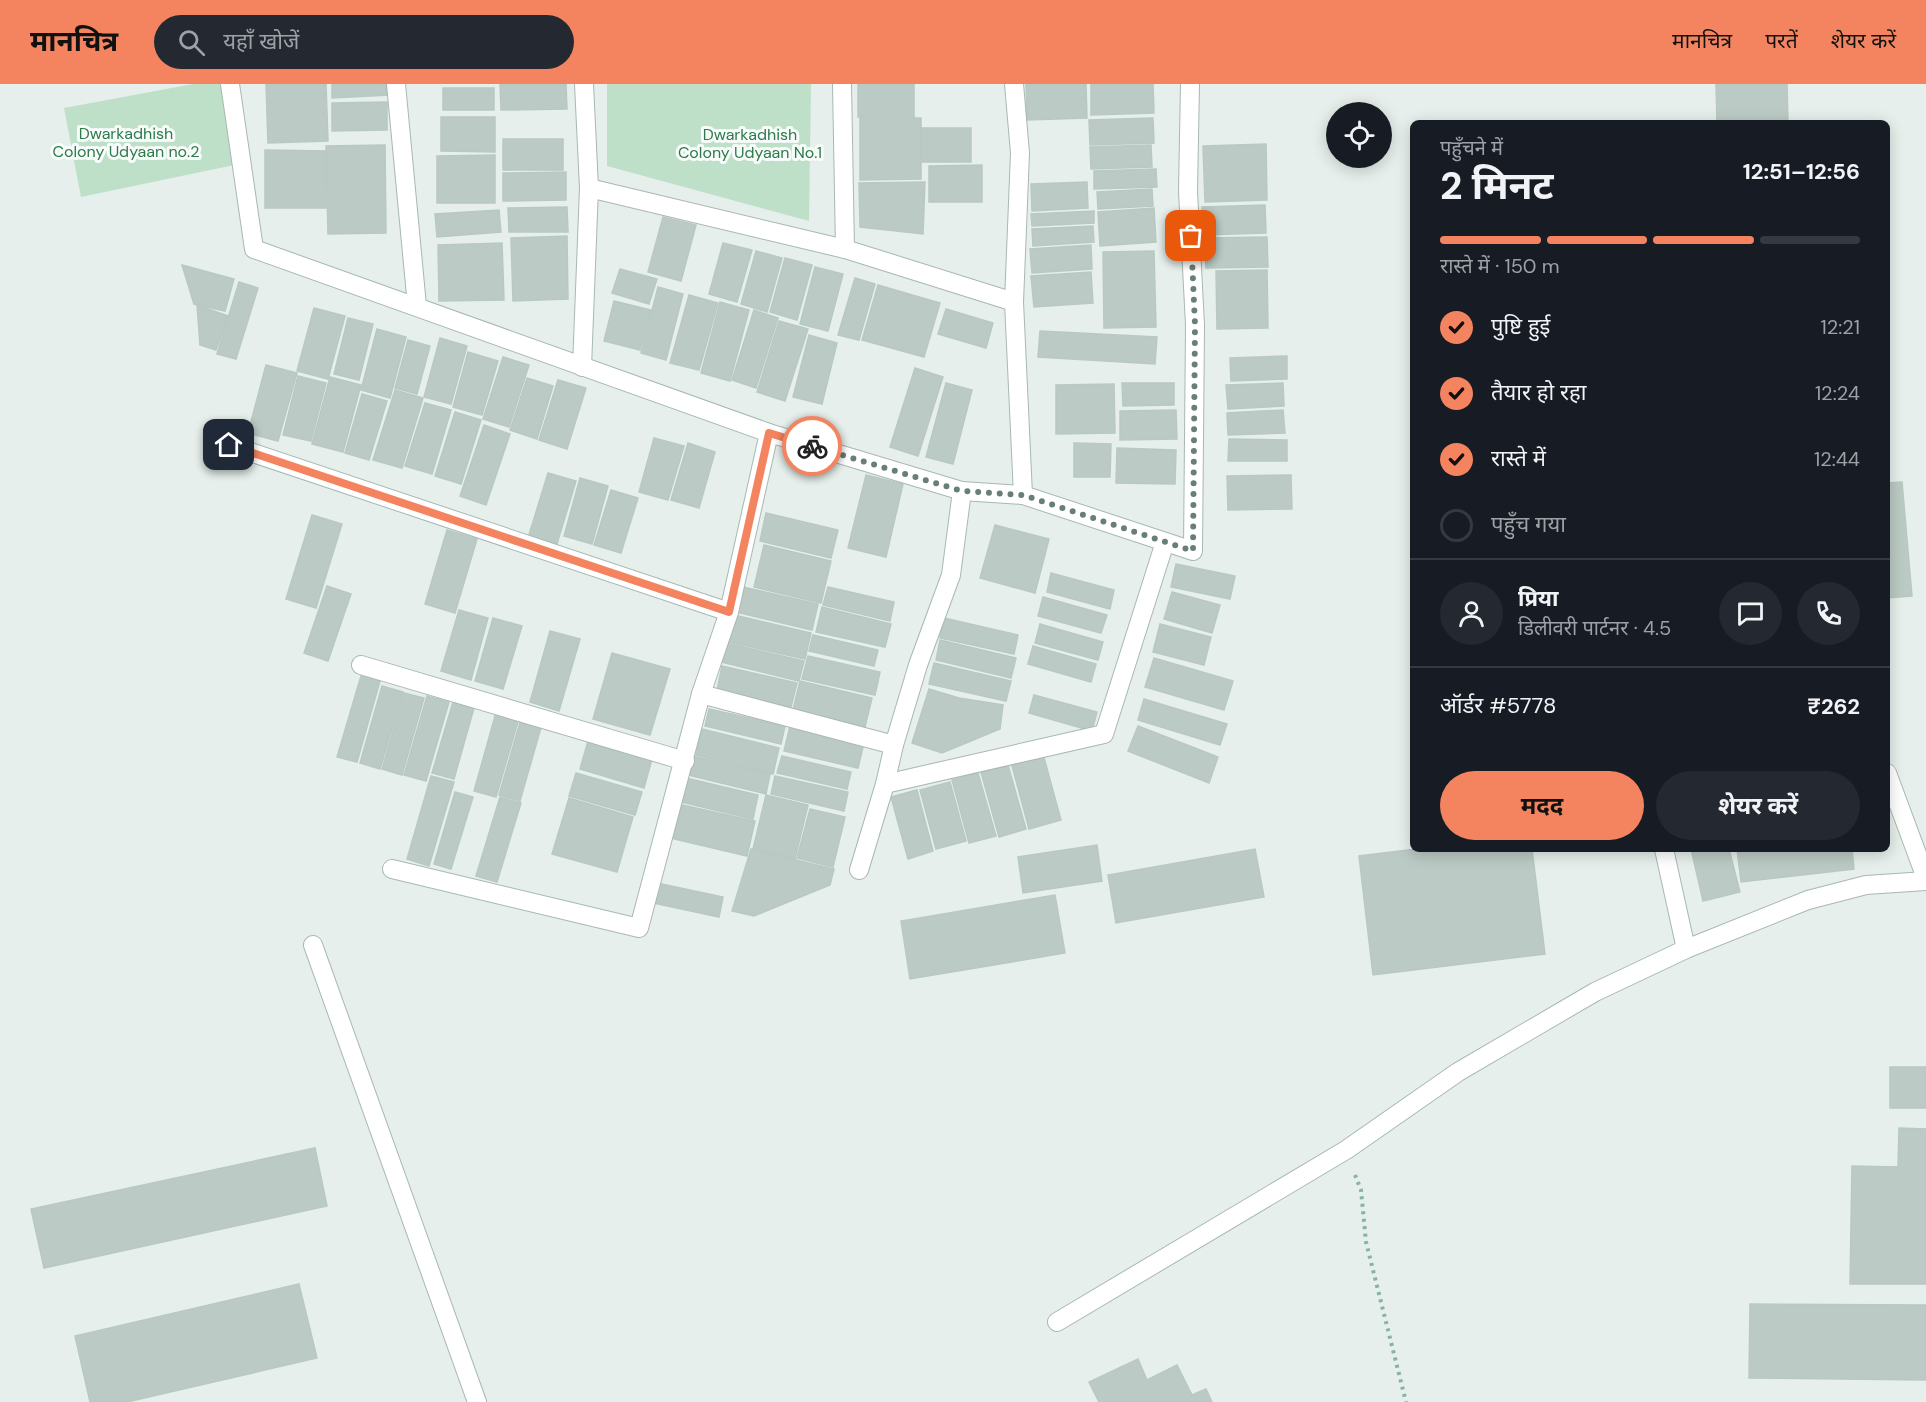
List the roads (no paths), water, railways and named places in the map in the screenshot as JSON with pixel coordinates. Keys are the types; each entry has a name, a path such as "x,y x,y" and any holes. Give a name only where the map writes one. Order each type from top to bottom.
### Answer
{"street":[{"path":"230,84 254,249 769,433 962,491 1023,495 1193,551 1195,325 1188,191 1190,84"},
{"path":"396,84 417,306"},
{"path":"582,367 589,188 584,84"},
{"path":"842,84 844,249"},
{"path":"1014,84 1020,153 1014,302 1023,495"},
{"path":"589,188 844,249 1014,302"},
{"path":"392,869 639,928 701,694 729,612 769,433"},
{"path":"229,445 729,612"},
{"path":"859,870 918,665 951,575 962,491"},
{"path":"885,784 1104,734 1165,542"},
{"path":"361,664 685,761"},
{"path":"701,694 894,745"},
{"path":"1057,1322 1346,1150 1458,1072 1595,992 1686,950 1809,900 1866,885 1926,879 1890,781"},
{"path":"1665,852 1686,950"},
{"path":"313,945 477,1402"}],"park label":[{"name":"Dwarkadhish Colony Udyaan no.2","path":"126,142"},
{"name":"Dwarkadhish Colony Udyaan No.1","path":"750,143"}]}
